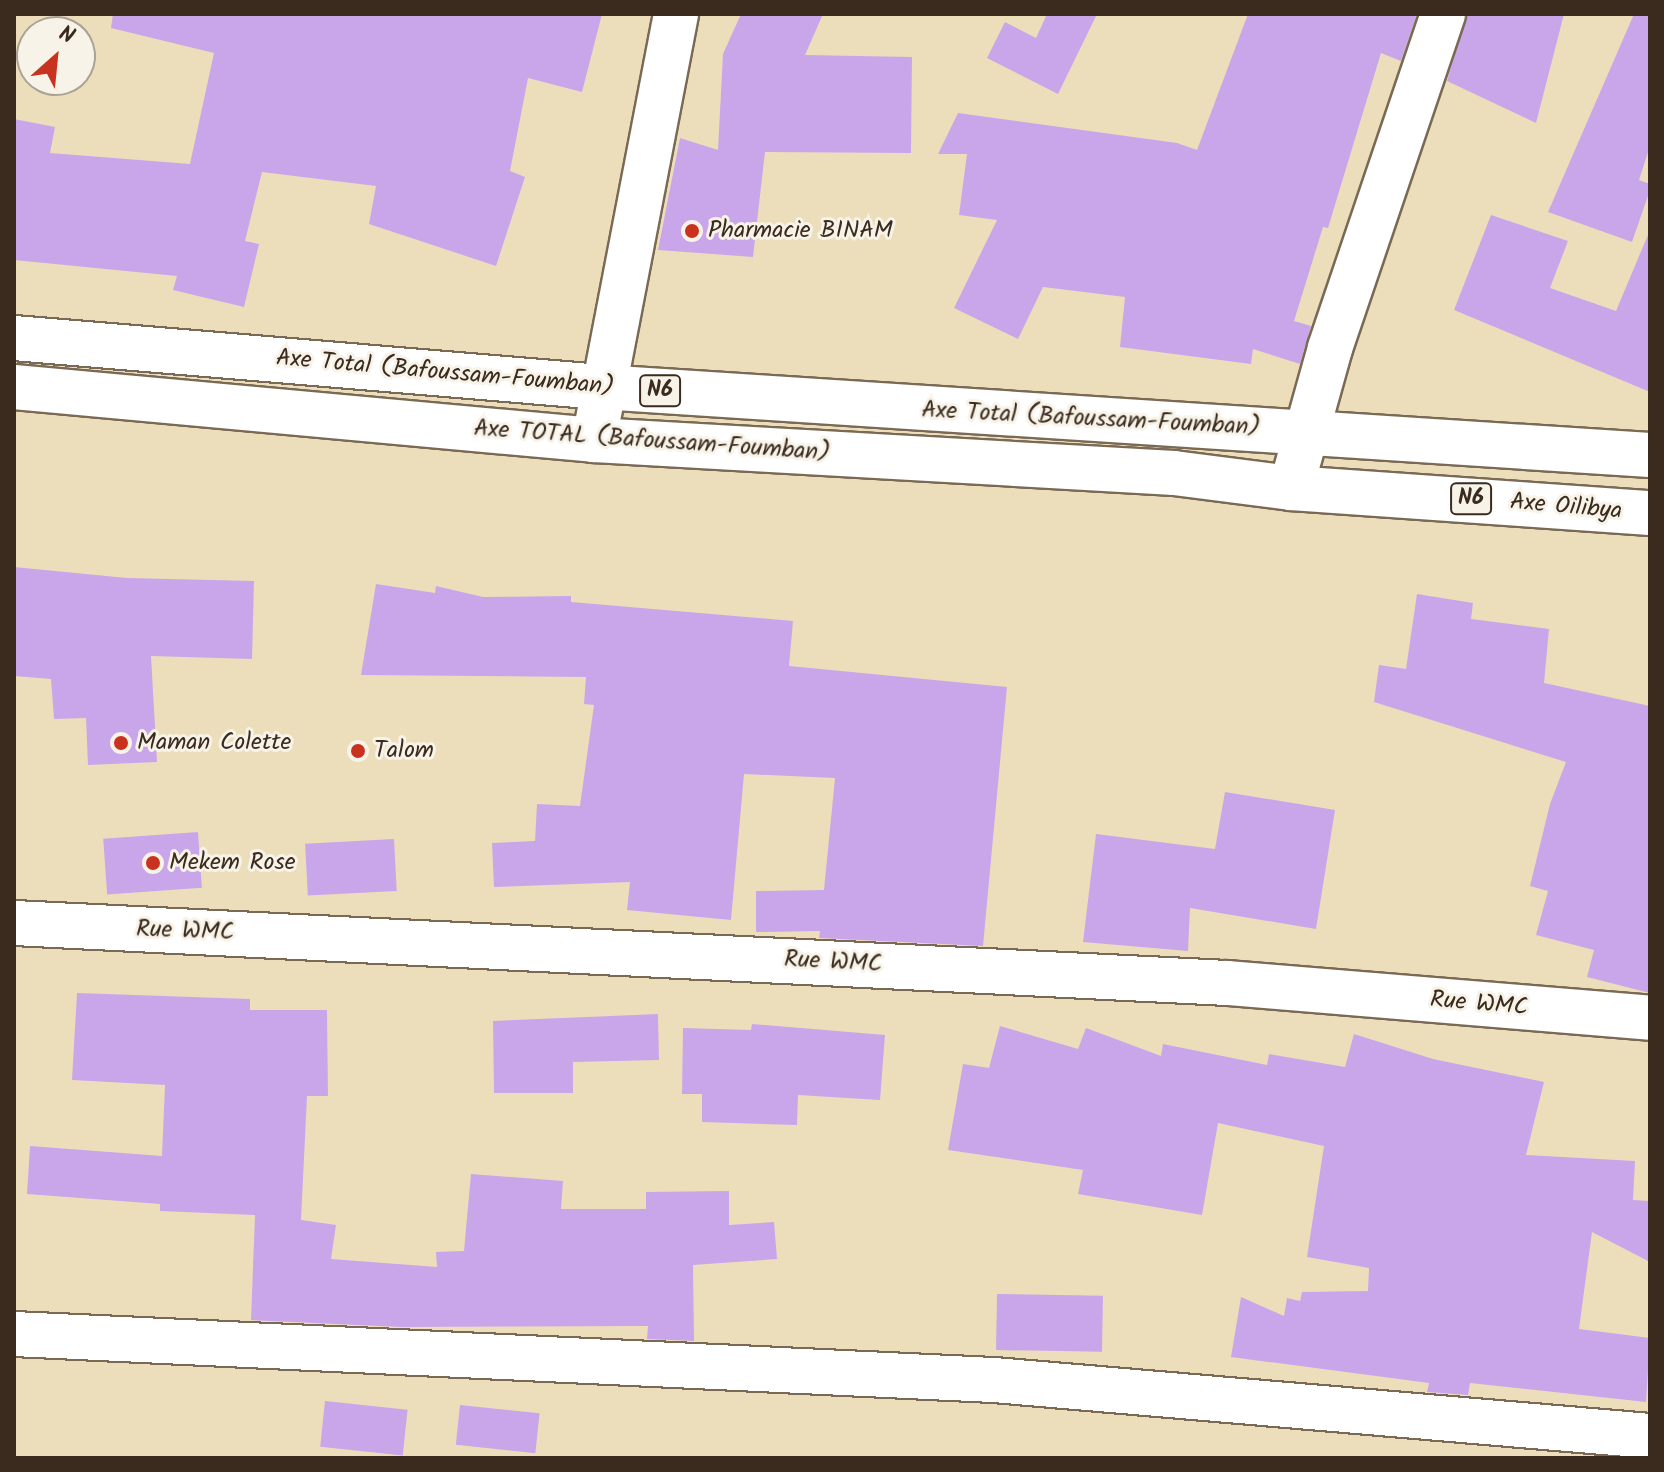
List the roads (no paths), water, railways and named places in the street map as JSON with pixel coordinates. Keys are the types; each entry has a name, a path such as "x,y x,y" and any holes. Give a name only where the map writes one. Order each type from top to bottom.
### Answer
{"main road":[{"path":"594,440 601,387 676,14"},
{"path":"1291,488 1443,14"},
{"name":"Axe Total (Bafoussam-Foumban)","path":"14,338 601,387 1307,432"},
{"path":"303,361 305,411"},
{"name":"Axe TOTAL (Bafoussam-Foumban)","path":"14,387 305,411 594,440 1174,473 1291,488"},
{"name":"N6","path":"1307,432 1650,455"},
{"name":"Axe Oilibya","path":"1291,488 1650,513"},
{"name":"Rue WMC","path":"14,923 1227,983 1650,1018"},
{"path":"14,1334 994,1380 1650,1436"}],"place":[{"name":"Pharmacie BINAM","path":"692,231"},
{"name":"Maman Colette","path":"121,743"},
{"name":"Talom","path":"358,751"},
{"name":"Mekem Rose","path":"153,863"}]}
